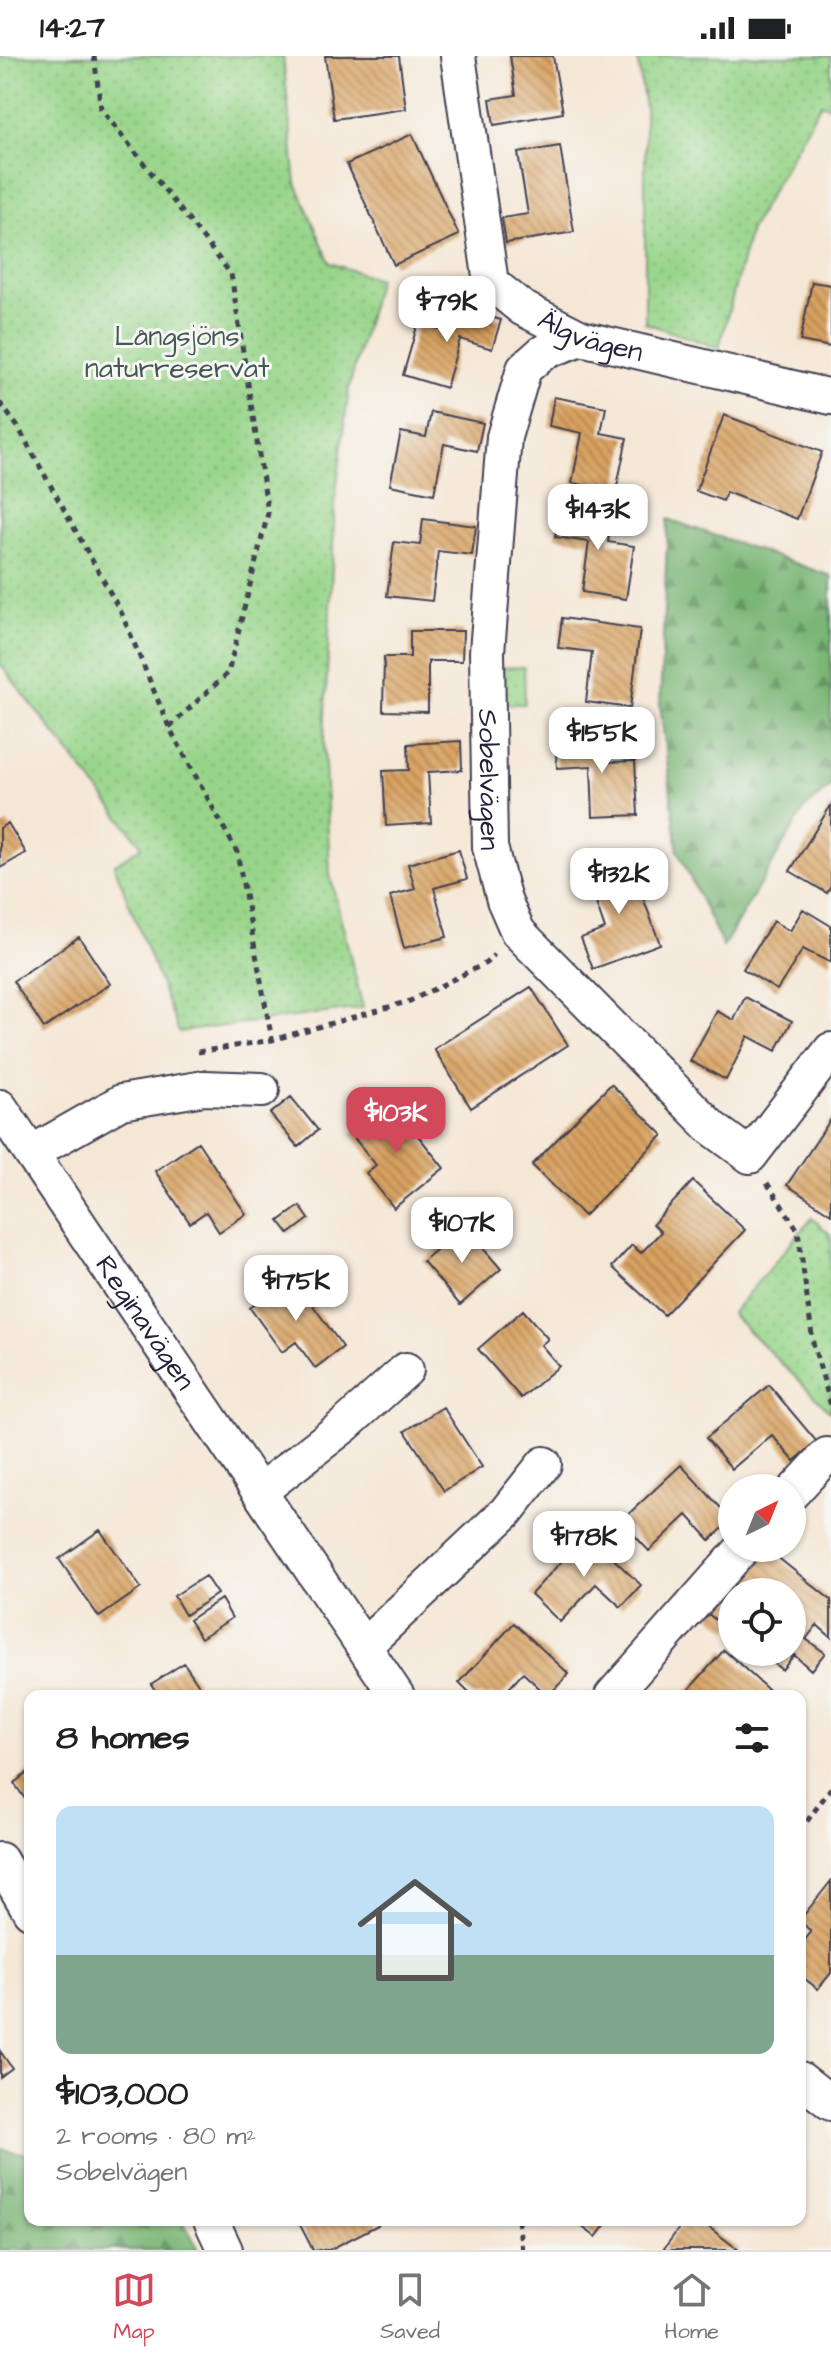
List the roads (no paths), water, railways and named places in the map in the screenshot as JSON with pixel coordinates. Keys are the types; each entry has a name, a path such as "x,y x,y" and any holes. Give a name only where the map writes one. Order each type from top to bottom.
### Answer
{"street":[{"name":"Älgvägen","path":"458,56 491,283 522,308 581,338 831,397"},
{"name":"Sobelvägen","path":"581,338 542,353 524,369 504,437 487,652 490,847 504,900 518,932 712,1128 750,1156 831,1050"},
{"name":"Reginavägen","path":"262,1090 204,1088 121,1102 12,1134 260,1491 393,1690"},
{"path":"260,1491 345,1425 406,1370"},
{"path":"806,1478 827,1455"},
{"path":"364,1646 506,1512 544,1464"},
{"path":"617,1690 731,1562"},
{"path":"0,1860 24,1901"},
{"path":"806,2084 831,2103"},
{"path":"214,2226 225,2250"}],"park label":[{"name":"Långsjöns naturreservat","path":"177,352"}]}
